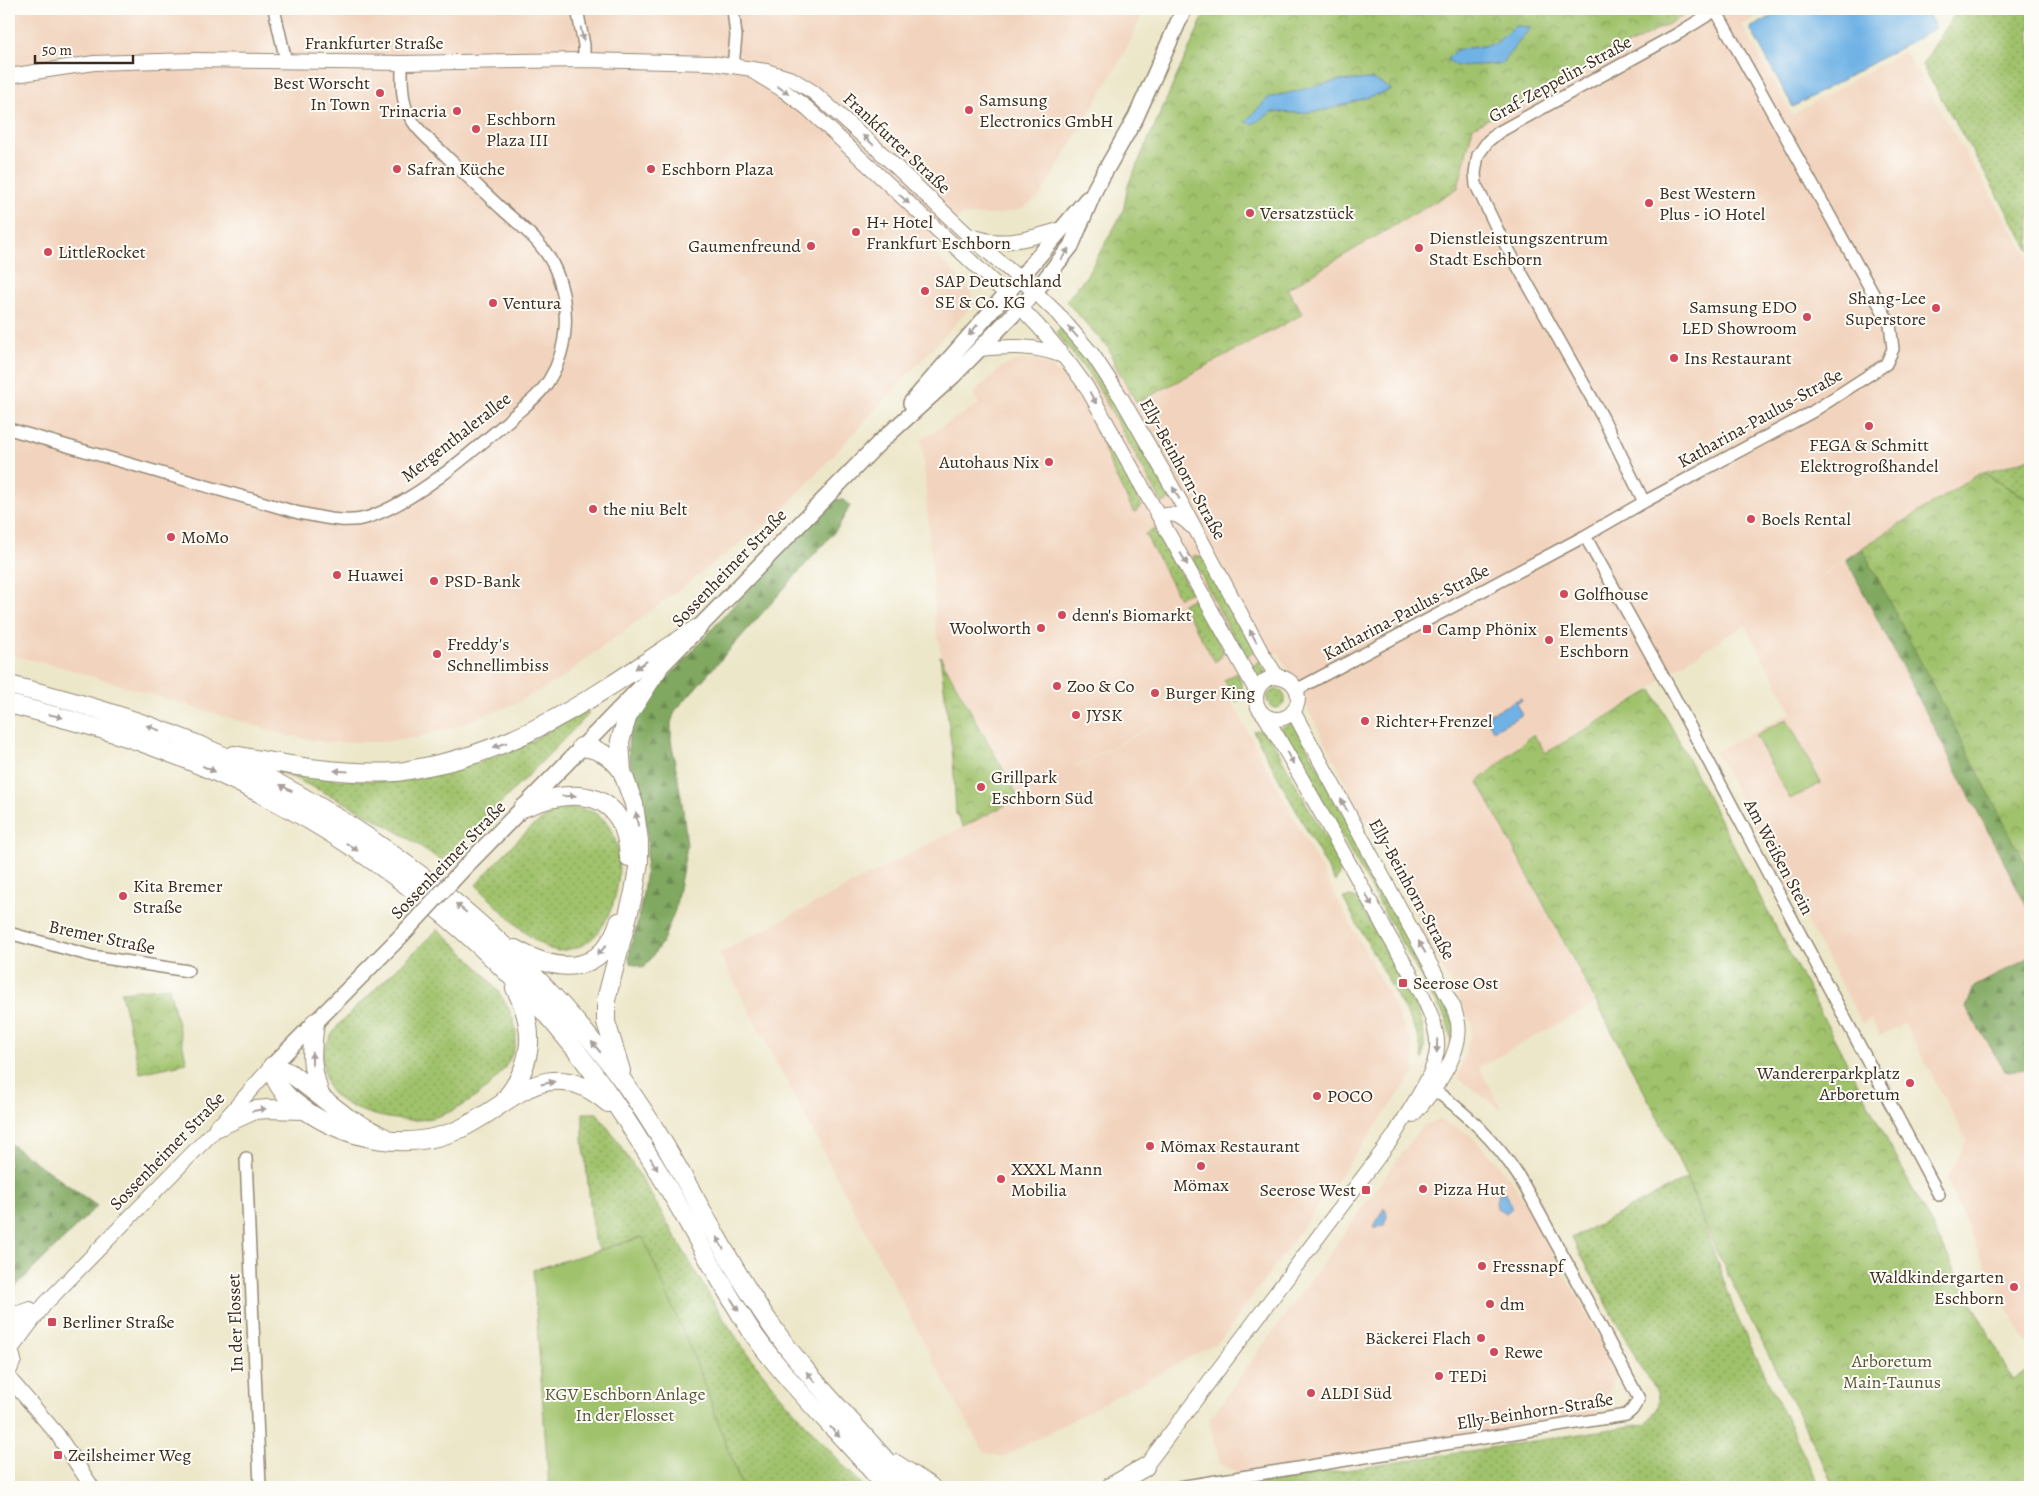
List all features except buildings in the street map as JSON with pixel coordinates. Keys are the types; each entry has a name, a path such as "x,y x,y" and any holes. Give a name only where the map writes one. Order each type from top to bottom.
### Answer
{"highway":[{"path":"215,752 288,765 367,772 398,772 458,761 520,738 570,711 696,629"},
{"path":"626,1086 611,1041 606,1012 608,993 625,930 639,862 638,823 634,804 622,771 620,741 622,728 636,699 658,669"},
{"path":"9,685 77,703 129,720 215,752 268,778 356,829 424,876 498,940 574,1022 626,1086 661,1141 751,1296 771,1326 800,1363 908,1487"},
{"path":"9,704 72,720 138,741 208,769 262,794 338,838 377,864 413,890 459,928 506,972 542,1010 578,1053 628,1123 734,1304 756,1337 804,1398 886,1487"},
{"path":"582,747 603,752 622,771"},
{"path":"498,940 543,963 568,967 581,965 597,955 610,941 621,916 629,877 628,840 624,827 617,815 598,800 572,795 557,796 523,808"},
{"path":"504,1101 517,1084 528,1051 530,1037 530,1025 525,1010 506,972"},
{"path":"315,1022 311,1058 312,1070 320,1096"},
{"path":"272,1066 277,1084 290,1099 304,1110 338,1129 374,1139 423,1140 452,1132 479,1119 504,1101 527,1088 558,1080 582,1085 595,1092 628,1123"},
{"path":"272,1066 290,1073 358,1124 389,1140"},
{"path":"218,1127 255,1110 304,1110"},
{"path":"879,1452 931,1487"},
{"path":"1110,1487 1146,1467"},
{"path":"1130,1487 1146,1467"},
{"path":"1136,1487 1146,1467"}],"main road":[{"name":"Sossenheimer Straße","path":"272,1066 402,936 466,866 879,443 946,382 1035,292 1071,246 1096,187 1136,117 1184,9"},
{"name":"Sossenheimer Straße","path":"879,443 1020,279 1096,187"}],"street":[{"path":"274,9 286,61"},
{"path":"577,9 584,44 584,60"},
{"path":"733,9 737,67"},
{"name":"Graf-Zeppelin-Straße","path":"1644,502 1602,418 1499,233 1476,185 1474,173 1478,155 1488,141 1499,132 1679,33 1716,9"},
{"name":"Katharina-Paulus-Straße","path":"1296,690 1812,412 1886,364 1894,349 1890,324 1716,9"},
{"name":"Frankfurter Straße","path":"9,76 94,63 193,60 402,63 584,60 696,62 766,71 783,76 809,88 873,145 967,234 1035,292"},
{"name":"Mergenthalerallee","path":"9,429 299,513 329,519 348,520 364,518 386,510 420,490 476,448 541,392 557,366 562,348 566,313 564,296 557,273 549,255 535,238 466,175 413,121 406,107 402,63"},
{"name":"Frankfurter Straße","path":"737,67 767,80 807,108 1021,308"},
{"path":"967,234 989,242 999,243 1017,241 1062,229"},
{"name":"Elly-Beinhorn-Straße","path":"1035,292 1057,313 1093,355 1122,399 1262,654 1278,678 1289,681 1296,690"},
{"name":"Elly-Beinhorn-Straße","path":"1021,308 1066,358 1086,386 1257,692 1258,707 1354,871 1430,1014 1436,1031 1437,1050 1429,1087"},
{"path":"980,349 1025,346 1049,351 1066,358"},
{"path":"1160,517 1167,514 1181,517 1196,532"},
{"name":"Am Weißen Stein","path":"1585,536 1670,689 1939,1195"},
{"path":"1257,692 1263,683 1273,678 1278,678"},
{"path":"1265,716 1277,720 1289,716 1298,701 1296,690"},
{"name":"Elly-Beinhorn-Straße","path":"1146,1467 1394,1136 1455,1049 1458,1024 1454,1008 1293,711"},
{"name":"Bremer Straße","path":"9,933 92,956 188,971"},
{"name":"Sossenheimer Straße","path":"9,1372 14,1360 10,1346 45,1304 218,1127 272,1066"},
{"name":"Elly-Beinhorn-Straße","path":"1179,1487 1626,1415 1632,1410 1639,1399 1519,1176 1489,1139 1449,1101 1429,1087"},
{"name":"In der Flosset","path":"246,1158 260,1487"},
{"path":"9,1316 45,1304"},
{"name":"Sossenheimer Straße","path":"9,1330 45,1304"},
{"path":"9,1378 57,1434 92,1487"}],"shaded area":[{"path":"9,9 1145,9 1123,56 1040,196 1022,209 997,215 961,215 932,251 966,285 973,297 970,308 778,515 559,680 516,703 458,726 414,738 385,742 324,742 286,735 61,667 9,655"},
{"path":"1689,9 1771,9 1742,25 1792,115 1904,51 2030,260 2030,457 1982,472 1783,600 1846,561 2030,913 2030,1351 1977,1249 1947,1179 1967,1141 1904,1023 1880,1036 1871,1019 1862,1023 1715,752 1792,712 1745,625 1663,676 1654,687 1545,753 1533,732 1478,782 1595,1004 1479,1067 1502,1110 1458,1078 1473,1026 1278,652 1224,687 1390,998 1411,1041 1415,1072 1220,1341 1003,1457 984,1452 951,1394 719,953 1020,797 941,656 936,626 922,439 979,404 973,393 1002,367 1018,361 1030,358 1048,365 1057,371 1071,388 1114,363 1137,403 1303,314 1287,289 1458,188 1473,127 1678,19","holes":["1166,718 1133,737 1076,767"]},
{"path":"1439,1119 1469,1134 1492,1157 1514,1184 1619,1373 1595,1415 1240,1474 1220,1463 1209,1420 1421,1127"}],"green space":[{"path":"1207,9 1689,9 1678,19 1473,127 1458,188 1287,289 1303,314 1137,403 1114,363 1109,349 1066,301 1087,275 1123,212 1128,185","holes":["1495,44 1448,59 1456,50","1391,90 1326,110 1300,113 1273,112"]},
{"path":"1958,9 2030,9 2030,251 1922,65"},
{"path":"1062,328 1090,362 1119,407 1171,499 1162,503 1096,384 1056,332"},
{"path":"1088,410 1098,424 1142,506 1134,513 1114,473"},
{"path":"2030,458 2030,501 1984,473"},
{"path":"1982,472 2030,501 2030,873 1862,548"},
{"path":"1984,473 2030,501 2030,912 1846,559"},
{"path":"833,499 843,500 850,506 837,529 675,711 671,723 671,740 683,809 687,846 675,910 663,941 644,968 630,963 631,943 638,920 644,887 647,843 645,819 629,754 628,740 632,725 639,710 789,544"},
{"path":"1155,529 1191,592 1179,598 1145,534"},
{"path":"1193,555 1206,558 1256,651 1244,658 1194,561"},
{"path":"1194,598 1223,650 1221,657 1215,662 1182,604"},
{"path":"940,656 1019,798 963,827 956,814 953,758"},
{"path":"1260,661 1266,674 1257,680 1250,667"},
{"path":"1237,673 1242,684 1242,695 1237,702 1224,680"},
{"path":"1276,690 1282,693 1285,699 1282,705 1276,708 1270,705 1267,699 1270,693"},
{"name":"Arboretum Main-Taunus","path":"1652,690 2012,1379 2030,1370 2030,1487 1835,1487 1716,1251 1687,1178 1654,1110 1478,782 1533,734 1546,753"},
{"path":"583,710 589,714 445,859 439,859 361,811 278,771 340,780 397,781 461,768 525,745"},
{"path":"1787,719 1821,783 1790,799 1755,735"},
{"path":"1293,721 1449,1009 1454,1025 1452,1044 1443,1014 1281,727 1287,726"},
{"path":"1260,730 1270,737 1340,865 1340,872 1335,882 1253,731"},
{"path":"580,808 599,815 611,831 617,849 619,870 616,892 610,913 599,930 586,943 566,950 556,951 524,932 476,885 514,844 536,824 559,810"},
{"path":"1343,898 1357,899 1415,1003 1423,1031 1423,1060 1418,1035"},
{"path":"438,929 471,960 502,997 514,1022 516,1039 512,1055 503,1070 490,1085 459,1108 442,1115 427,1119 403,1120 374,1115 348,1105 328,1087 322,1060 326,1045 340,1023"},
{"path":"2030,957 2030,1069 2005,1071 1966,1008 1974,987"},
{"path":"169,987 187,1063 140,1073 121,992"},
{"path":"583,1113 597,1113 614,1137 647,1187 722,1316 754,1362 807,1426 864,1487 742,1487 699,1370 642,1237 600,1250 594,1240 583,1138"},
{"path":"9,1143 97,1206 9,1293"},
{"path":"1687,1178 1736,1315 1820,1487 1237,1487 1644,1424 1656,1410 1658,1397 1656,1391 1642,1370 1572,1238"},
{"name":"KGV Eschborn Anlage In der Flosset","path":"643,1237 699,1370 742,1487 549,1487 533,1270"}],"water":[{"path":"1786,9 1925,9 1936,28 1793,107 1750,28"},
{"path":"1515,26 1531,27 1501,64 1456,66 1447,59 1456,50 1495,44"},
{"path":"1373,79 1392,90 1326,110 1300,113 1273,112 1253,124 1245,122 1268,98 1337,81"},
{"path":"1521,698 1522,700 1516,704 1522,715 1493,730 1486,716"},
{"path":"1506,1192 1512,1208 1506,1213 1497,1208 1496,1201 1499,1193"},
{"path":"1385,1208 1387,1216 1384,1225 1374,1229 1376,1223"}],"place":[{"name":"Best Worscht In Town","path":"380,93"},
{"name":"Samsung Electronics GmbH","path":"969,110"},
{"name":"Trinacria","path":"457,111"},
{"name":"Eschborn Plaza III","path":"476,129"},
{"name":"Safran Küche","path":"397,169"},
{"name":"Eschborn Plaza","path":"651,169"},
{"name":"Best Western Plus - iO Hotel","path":"1649,203"},
{"name":"Versatzstück","path":"1250,213"},
{"name":"H+ Hotel Frankfurt Eschborn","path":"856,232"},
{"name":"Gaumenfreund","path":"811,246"},
{"name":"Dienstleistungszentrum Stadt Eschborn","path":"1419,248"},
{"name":"LittleRocket","path":"48,252"},
{"name":"SAP Deutschland SE & Co. KG","path":"925,291"},
{"name":"Ventura","path":"493,303"},
{"name":"Shang-Lee Superstore","path":"1936,308"},
{"name":"Samsung EDO LED Showroom","path":"1807,317"},
{"name":"Ins Restaurant","path":"1674,358"},
{"name":"FEGA & Schmitt Elektrogroßhandel","path":"1869,426"},
{"name":"Autohaus Nix","path":"1049,462"},
{"name":"the niu Belt","path":"593,509"},
{"name":"Boels Rental","path":"1751,519"},
{"name":"MoMo","path":"171,537"},
{"name":"Huawei","path":"337,575"},
{"name":"PSD-Bank","path":"434,581"},
{"name":"Golfhouse","path":"1564,594"},
{"name":"denn's Biomarkt","path":"1062,615"},
{"name":"Woolworth","path":"1041,628"},
{"name":"Camp Phönix","path":"1427,629"},
{"name":"Elements Eschborn","path":"1549,640"},
{"name":"Freddy's Schnellimbiss","path":"437,654"},
{"name":"Zoo & Co","path":"1057,686"},
{"name":"Burger King","path":"1155,693"},
{"name":"JYSK","path":"1076,715"},
{"name":"Richter+Frenzel","path":"1365,721"},
{"name":"Grillpark Eschborn Süd","path":"981,787"},
{"name":"Kita Bremer Straße","path":"123,896"},
{"name":"Seerose Ost","path":"1403,983"},
{"name":"Wandererparkplatz Arboretum","path":"1910,1083"},
{"name":"POCO","path":"1317,1096"},
{"name":"Mömax Restaurant","path":"1150,1146"},
{"name":"Mömax","path":"1201,1166"},
{"name":"XXXL Mann Mobilia","path":"1001,1179"},
{"name":"Pizza Hut","path":"1423,1189"},
{"name":"Seerose West","path":"1366,1190"},
{"name":"Fressnapf","path":"1482,1266"},
{"name":"Waldkindergarten Eschborn","path":"2014,1287"},
{"name":"dm","path":"1490,1304"},
{"name":"Berliner Straße","path":"52,1322"},
{"name":"Bäckerei Flach","path":"1481,1338"},
{"name":"Rewe","path":"1494,1352"},
{"name":"TEDi","path":"1439,1376"},
{"name":"ALDI Süd","path":"1311,1393"},
{"name":"Zeilsheimer Weg","path":"58,1455"}]}
